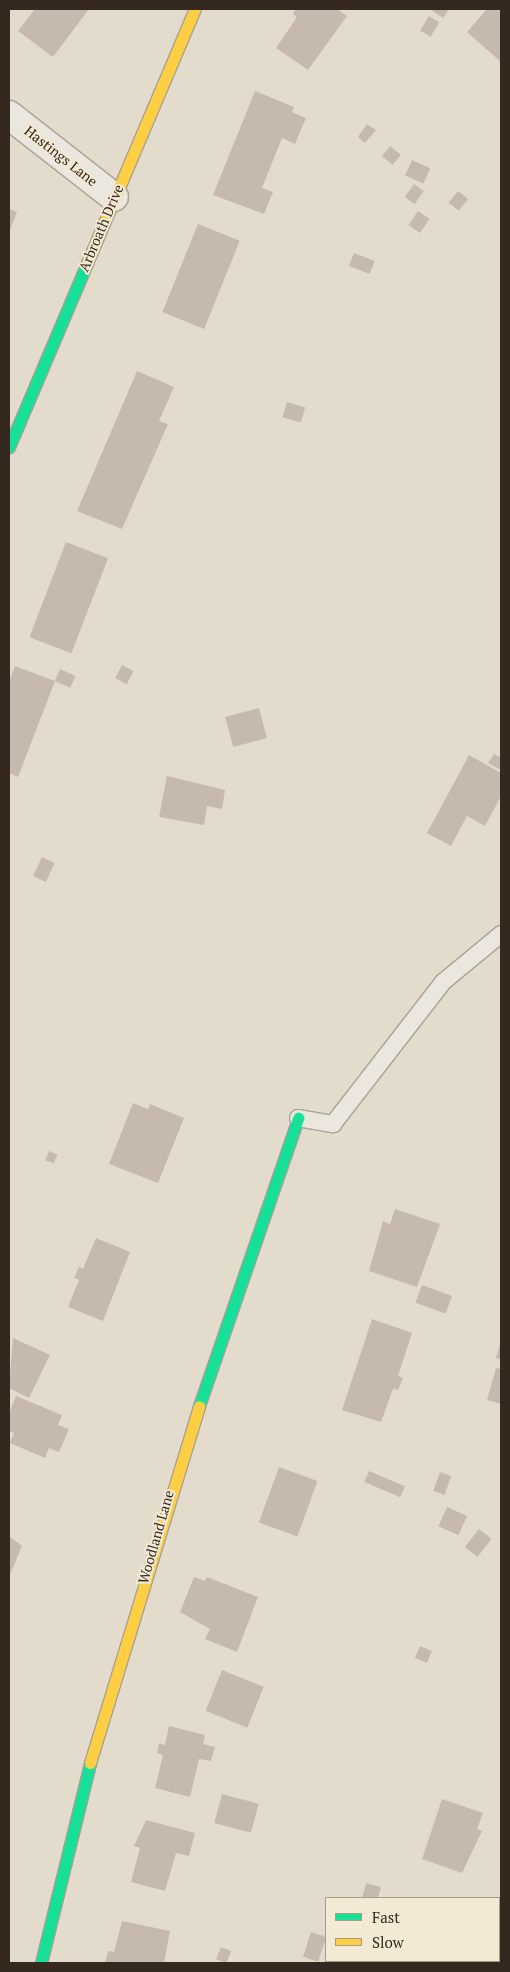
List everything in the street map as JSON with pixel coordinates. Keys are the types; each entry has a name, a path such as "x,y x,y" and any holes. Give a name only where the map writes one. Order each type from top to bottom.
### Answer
{"street":[{"name":"Arbroath Drive","path":"9,447 114,197 196,9"},
{"name":"Hastings Lane","path":"9,115 114,197"},
{"name":"Woodland Lane","path":"41,1963 91,1760 174,1477 298,1118"}],"lane":[{"path":"298,1118 333,1124 443,982 501,934"}],"building":[{"path":"35,9 89,9 53,57 18,31"},
{"path":"296,9 337,9 347,16 308,70 276,48 297,17 293,14"},
{"path":"430,9 449,9 443,18"},
{"path":"487,9 501,9 501,62 467,32"},
{"path":"429,16 439,22 431,37 420,31"},
{"path":"255,91 294,107 292,112 306,118 295,144 282,138 262,188 273,192 264,214 213,195"},
{"path":"367,124 376,130 365,143 358,137"},
{"path":"390,146 401,155 393,165 382,156"},
{"path":"412,160 430,168 423,184 405,176"},
{"path":"414,184 424,191 415,204 405,197"},
{"path":"458,191 468,199 459,211 449,203"},
{"path":"9,209 17,212 9,232"},
{"path":"418,211 430,219 420,233 408,225"},
{"path":"198,224 240,241 204,329 162,312"},
{"path":"354,253 375,261 370,274 349,266"},
{"path":"137,371 174,387 159,421 168,424 122,529 77,511"},
{"path":"287,402 305,407 301,423 283,417"},
{"path":"66,542 108,558 71,653 29,637"},
{"path":"122,665 134,671 127,684 115,678"},
{"path":"15,666 55,681 18,777 9,773 9,681"},
{"path":"60,669 76,676 70,688 55,681"},
{"path":"259,708 267,738 233,747 225,717"},
{"path":"494,754 501,758 501,770 488,763"},
{"path":"469,755 501,773 501,796 485,826 467,816 451,846 427,833"},
{"path":"167,776 225,790 222,809 207,806 204,825 159,817"},
{"path":"42,857 55,863 46,882 33,876"},
{"path":"133,1103 148,1109 150,1104 184,1118 158,1183 109,1164"},
{"path":"49,1151 57,1154 54,1164 45,1160"},
{"path":"395,1209 440,1224 417,1287 369,1271 383,1221 390,1224"},
{"path":"96,1238 130,1252 103,1321 68,1307 79,1280 74,1278 79,1267 83,1269"},
{"path":"422,1285 452,1296 446,1314 416,1303"},
{"path":"372,1319 412,1333 398,1376 403,1378 398,1390 393,1389 381,1422 342,1410"},
{"path":"13,1338 50,1355 29,1398 9,1388"},
{"path":"501,1340 501,1360 496,1358"},
{"path":"496,1368 501,1369 501,1404 487,1400"},
{"path":"16,1396 62,1415 58,1425 69,1429 59,1452 49,1448 45,1458 10,1443 14,1433 9,1431 9,1414"},
{"path":"279,1467 318,1481 297,1536 259,1522"},
{"path":"369,1471 405,1486 400,1497 364,1482"},
{"path":"440,1472 451,1476 444,1495 433,1491"},
{"path":"447,1507 467,1516 459,1535 438,1526"},
{"path":"479,1529 492,1539 477,1557 465,1547"},
{"path":"9,1536 22,1546 9,1577"},
{"path":"194,1577 205,1581 207,1577 258,1597 237,1652 205,1639 210,1629 180,1612"},
{"path":"420,1646 432,1651 427,1663 415,1658"},
{"path":"222,1670 264,1687 247,1728 206,1711"},
{"path":"169,1726 205,1735 203,1744 215,1747 211,1761 199,1759 190,1797 155,1788 163,1755 157,1753 159,1743 165,1745"},
{"path":"222,1794 259,1804 251,1833 214,1823"},
{"path":"442,1799 483,1813 477,1829 482,1831 462,1873 422,1859"},
{"path":"146,1820 195,1833 189,1856 176,1853 165,1891 131,1882 140,1848 134,1846"},
{"path":"366,1883 381,1887 378,1897 362,1897"},
{"path":"122,1921 170,1931 164,1963 105,1963 108,1951 114,1952"},
{"path":"311,1932 325,1937 318,1962 303,1957"},
{"path":"221,1947 231,1951 226,1963 216,1959"},
{"path":"422,1962 468,1962 468,1963"}],"traffic: fast":[{"path":"9,447 87,263"},
{"path":"199,1406 298,1118"},
{"path":"41,1963 90,1763"}],"traffic: slow":[{"path":"87,263 195,9"},
{"path":"90,1763 199,1406"}]}
